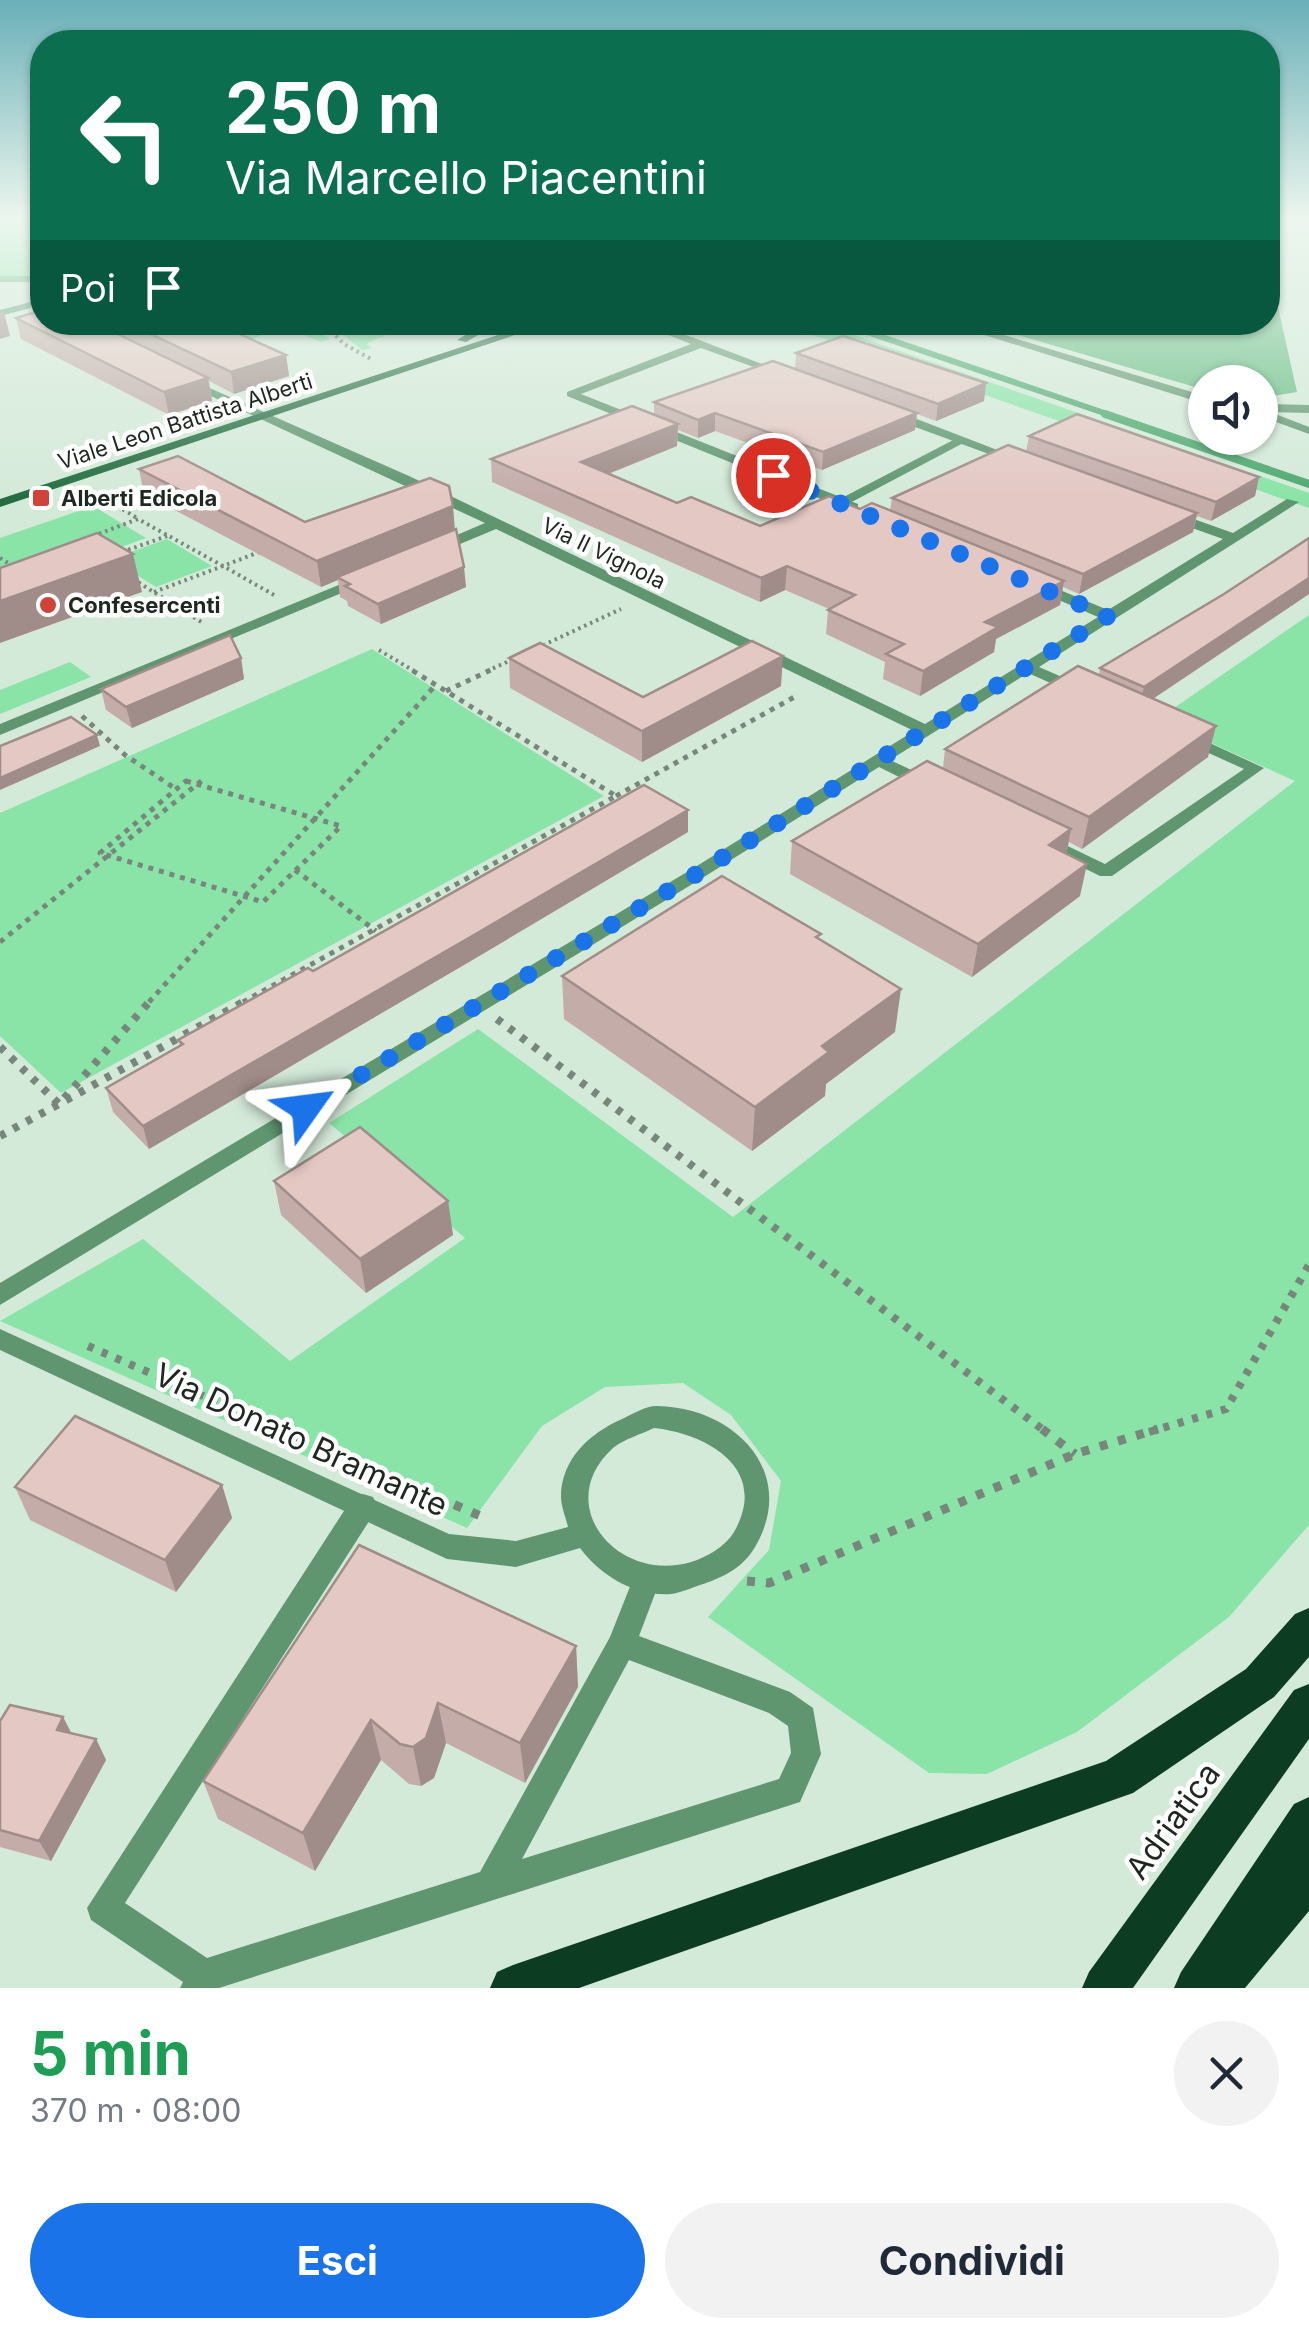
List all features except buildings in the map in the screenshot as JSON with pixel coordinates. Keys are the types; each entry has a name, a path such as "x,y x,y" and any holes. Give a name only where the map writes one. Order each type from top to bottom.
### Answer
{"highway":[{"path":"512,1988 1118,1778 1260,1683 1309,1626"},
{"name":"Adriatica","path":"1105,1988 1309,1704"},
{"path":"1197,1988 1309,1819"},
{"path":"1215,1988 1309,1876"}],"main road":[{"name":"Viale Leon Battista Alberti","path":"0,503 264,418 465,335"},
{"name":"Viale Leon Battista Alberti","path":"382,370 504,335"}],"street":[{"path":"676,335 794,378"},
{"path":"991,335 1188,395"},
{"path":"701,344 571,394 859,510"},
{"name":"Via Il Vignola","path":"170,372 924,730"},
{"path":"869,406 1035,466"},
{"path":"1278,411 1309,412 1308,432 1278,418"},
{"path":"841,502 963,440"},
{"path":"0,1296 476,1003 698,873 1292,502"},
{"path":"1161,512 1233,538"},
{"path":"423,554 495,524"},
{"path":"0,730 386,569"},
{"path":"1019,578 1108,616"},
{"path":"1027,666 1098,698"},
{"path":"1036,838 1106,872 1256,768 1168,729"},
{"path":"876,760 947,794"},
{"name":"Via Donato Bramante","path":"0,1339 447,1546 516,1554 583,1535"},
{"path":"654,1417 682,1418 709,1427 732,1442 748,1464 756,1489 756,1515 745,1540 725,1561 701,1574 675,1580 647,1578 621,1570 599,1555 583,1535 574,1510 575,1483 585,1458 602,1438 626,1424 654,1417"},
{"path":"363,1506 103,1908 200,1982 492,1883 790,1791 806,1754 802,1718 779,1702 622,1644"},
{"path":"492,1883 622,1644 647,1578"}],"path":[{"path":"333,335 382,370"},
{"path":"106,499 284,600"},
{"path":"85,539 138,519"},
{"path":"119,554 168,535"},
{"path":"154,592 279,545"},
{"path":"0,558 25,574"},
{"path":"0,571 31,560"},
{"path":"128,576 213,629"},
{"path":"536,648 644,598"},
{"path":"380,650 616,796"},
{"path":"446,690 518,657"},
{"path":"0,1136 823,681"},
{"path":"59,1104 312,818 434,688"},
{"path":"65,704 125,755 176,789"},
{"path":"0,942 206,778"},
{"path":"186,781 312,818 342,826 263,902 100,853 186,781"},
{"path":"295,870 389,940"},
{"path":"476,1003 1075,1454"},
{"path":"0,1047 59,1104"},
{"path":"725,1561 742,1580 769,1583 1075,1454 1226,1409 1309,1265"},
{"path":"71,1338 497,1523"}],"green space":[{"path":"1280,316 1297,392 1278,395 1278,365 1188,365 1188,385 1018,335 1280,335"},
{"path":"225,335 264,335 241,342"},
{"path":"304,335 325,335 330,339 321,342"},
{"path":"344,335 386,335 366,344 372,348 362,350"},
{"path":"812,335 854,335 1188,451 1188,455 1199,455 1309,493 1309,508"},
{"path":"93,506 146,538 0,592 0,538"},
{"path":"167,539 212,566 156,587 111,559"},
{"path":"1309,615 1309,1525 1229,1617 1077,1732 987,1774 929,1773 708,1617 769,1550 781,1481 731,1415 683,1383 605,1387 542,1426 467,1528 0,1321 143,1239 290,1361 465,1238 329,1123 478,1029 733,1217 1295,781 1158,719"},
{"path":"372,649 604,796 61,1093 0,1036 0,813"},
{"path":"70,662 91,677 0,714 0,690"}],"waterway":[{"path":"876,335 1113,416"},
{"path":"1105,414 1309,484"}],"place":[{"name":"Alberti Edicola","path":"41,498"},
{"name":"Confesercenti","path":"48,605"}],"route":[{"path":"306,1108 698,873 1108,616 773,475"}]}
